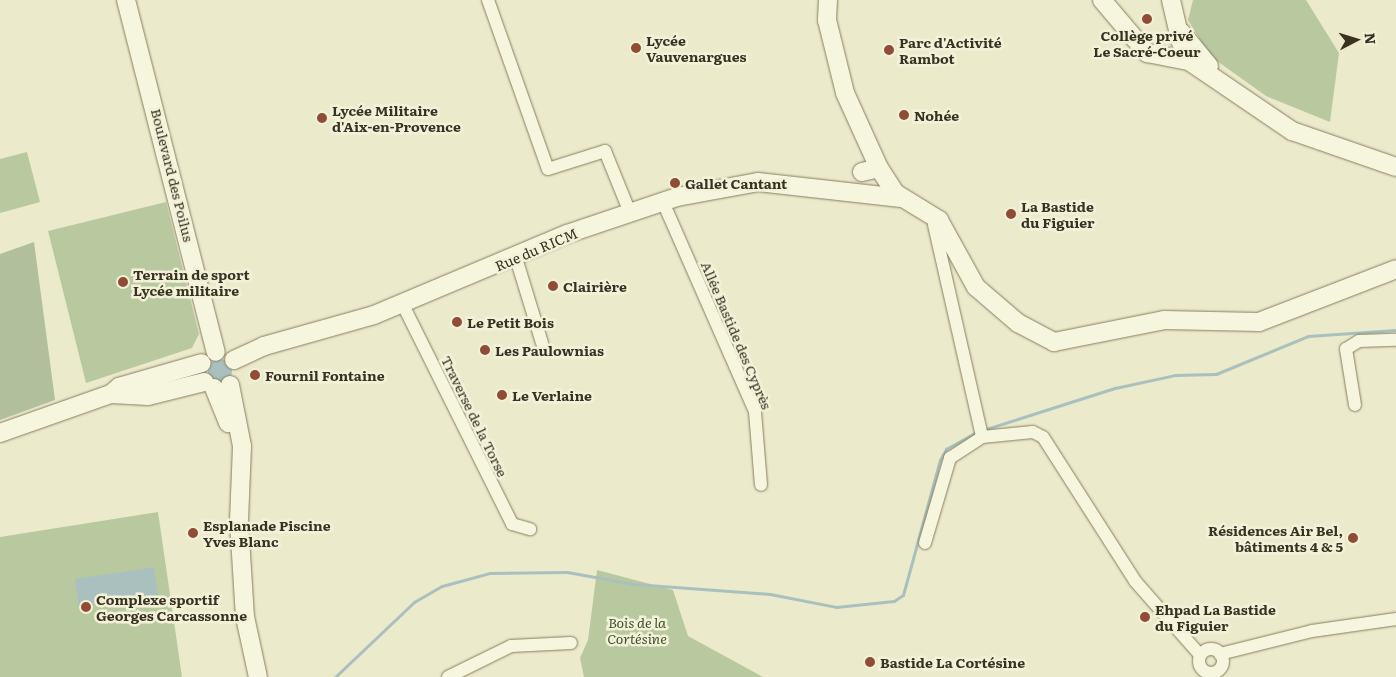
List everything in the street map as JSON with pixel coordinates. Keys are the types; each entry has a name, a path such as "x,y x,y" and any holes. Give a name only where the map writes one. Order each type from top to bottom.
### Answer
{"main road":[{"name":"Boulevard des Poilus","path":"126,0 216,352"},
{"path":"828,0 827,20 845,93 868,142 871,180 929,215 950,235 976,287 1018,323 1054,342 1164,320 1259,322 1396,269"},
{"path":"1102,0 1138,46 1156,57 1181,58 1292,131 1396,167"},
{"path":"1171,0 1181,32 1181,58"},
{"path":"1181,32 1211,68 1264,106 1324,134 1396,158"},
{"name":"Rue du RICM","path":"234,360 402,303 630,213 663,202 738,183 846,190 871,180"},
{"path":"0,433 111,394 119,387 202,363 216,352 234,360 238,370 216,385 148,396 111,394"},
{"path":"202,363 216,385 242,446 239,503 245,617 258,677"}],"street":[{"path":"488,0 548,168 605,151 630,213"},
{"name":"Allée Bastide des Cyprès","path":"663,202 755,412 762,485"},
{"path":"929,215 943,250 981,432"},
{"path":"516,258 542,343"},
{"name":"Traverse de la Torse","path":"402,303 512,524 530,530"},
{"path":"1355,405 1346,349 1359,341 1396,340"},
{"path":"925,543 950,458 981,432 1033,432 1043,437 1136,581 1200,655 1202,668 1212,675 1221,666 1220,654 1212,648 1200,655"},
{"path":"1220,654 1312,631 1396,619"},
{"path":"448,677 511,646 571,643"}],"green space":[{"path":"1193,0 1306,0 1339,53 1330,122 1266,96 1210,56 1188,20"},
{"path":"27,152 40,202 0,213 0,159"},
{"name":"Terrain de sport Lycée militaire","path":"166,202 199,334 192,348 86,383 48,231"},
{"path":"34,242 55,400 0,420 0,254"},
{"name":"Complexe sportif Georges Carcassonne","path":"158,512 182,677 0,677 0,537"},
{"name":"Bois de la Cortésine","path":"597,570 673,590 688,636 763,677 584,677 580,658 588,640"}],"shaded area":[{"path":"220,359 225,360 231,366 231,376 225,382 220,383 215,382 209,376 208,371 209,366 215,360"},
{"path":"154,567 158,595 79,608 75,579"}],"waterway":[{"path":"983,430 1115,388 1175,375 1216,374 1308,336 1396,330"},
{"path":"335,677 414,602 442,586 490,573 567,572 634,584 770,594 836,607 894,601 903,595 940,460 946,449 977,432"}],"place":[{"name":"Collège privé Le Sacré-Coeur","path":"1147,19"},
{"name":"Lycée Vauvenargues","path":"636,48"},
{"name":"Parc d'Activité Rambot","path":"889,50"},
{"name":"Nohée","path":"904,115"},
{"name":"Lycée Militaire d'Aix-en-Provence","path":"322,118"},
{"name":"Gallet Cantant","path":"675,183"},
{"name":"La Bastide du Figuier","path":"1011,214"},
{"name":"Terrain de sport Lycée militaire","path":"123,282"},
{"name":"Clairière","path":"553,286"},
{"name":"Le Petit Bois","path":"457,322"},
{"name":"Les Paulownias","path":"485,350"},
{"name":"Fournil Fontaine","path":"255,375"},
{"name":"Le Verlaine","path":"502,395"},
{"name":"Esplanade Piscine Yves Blanc","path":"193,533"},
{"name":"Résidences Air Bel, bâtiments 4 & 5","path":"1353,538"},
{"name":"Complexe sportif Georges Carcassonne","path":"86,607"},
{"name":"Ehpad La Bastide du Figuier","path":"1145,617"},
{"name":"Bastide La Cortésine","path":"870,662"}]}
